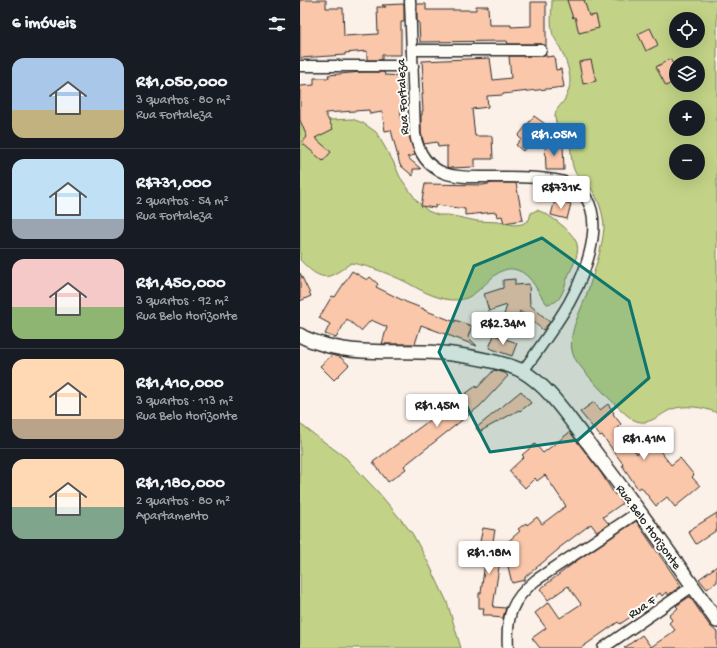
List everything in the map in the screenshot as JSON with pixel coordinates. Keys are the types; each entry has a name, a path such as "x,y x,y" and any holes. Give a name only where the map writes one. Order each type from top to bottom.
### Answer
{"street":[{"name":"Rua Fortaleza","path":"410,0 416,143 421,155 434,168 443,173 457,176 537,177 557,180 575,187 591,203 594,219 593,233 590,250 583,273 570,302 554,329 523,371"},
{"path":"412,50 541,50"},
{"path":"300,66 412,66"},
{"name":"Rua Belo Horizonte","path":"300,335 315,342 365,352 450,353 503,364 523,371 538,383 558,405 640,511 694,586 717,621"},
{"path":"508,648 510,612 517,598 522,592 536,580 640,511"},
{"name":"Rua F","path":"603,648 694,586"}],"highlighted area":[{"path":"542,238 629,301 649,378 578,440 490,452 439,352 474,266"}],"green space":[{"path":"552,0 717,0 717,413 700,408 681,407 670,410 653,420 639,422 628,416 602,391 574,357 571,341 575,324 597,261 603,236 604,223 602,212 595,195 589,186 577,176 567,137 558,127 556,122 555,115 557,109 565,99 570,81 566,62 553,36 551,19"},
{"path":"300,116 330,120 352,119 363,123 376,132 393,161 400,177 417,201 428,211 438,215 448,215 477,221 499,222 515,225 522,224 529,220 531,213 537,210 554,219 571,234 575,239 578,248 575,262 559,299 555,302 547,304 527,276 517,270 509,269 501,271 474,294 458,300 437,297 386,273 358,264 351,263 328,276 314,273 300,260"},
{"path":"300,424 346,458 379,493 412,533 447,602 461,648 300,648"}],"building":[{"path":"300,0 326,0 326,8 343,8 344,36 378,34 377,7 386,7 382,5 404,4 404,22 401,22 401,55 382,55 382,60 367,60 367,51 345,53 345,55 300,58"},
{"path":"567,0 584,0 589,16 596,15 599,28 579,33 575,17 573,18"},
{"path":"531,2 546,2 546,46 541,44 508,44 507,41 420,42 419,22 417,22 417,4 426,4 426,10 476,10 476,6 488,6 489,25 511,25 511,27 531,26"},
{"path":"650,28 658,45 646,51 638,34"},
{"path":"546,54 546,57 554,56 556,70 561,69 564,87 487,96 488,107 472,109 475,136 492,136 493,159 475,159 475,167 450,168 447,167 447,146 438,147 437,142 424,144 421,133 421,115 423,111 422,61 490,58 493,80 511,78 509,56 541,56"},
{"path":"591,60 596,81 583,84 579,62"},
{"path":"669,60 669,84 666,86 656,67"},
{"path":"384,72 385,75 403,76 405,92 400,93 401,119 408,118 409,135 415,155 407,157 421,169 413,169 413,176 400,165 391,130 385,131 382,112 370,114 369,110 325,113 333,129 315,138 331,152 323,161 302,143 307,137 300,120 300,86 314,85 314,78 329,78 328,75"},
{"path":"534,116 548,126 532,146 529,144 523,151 516,145 521,139 518,136"},
{"path":"545,144 563,144 564,170 546,170"},
{"path":"493,183 516,183 523,220 504,223 502,216 497,217 496,212 465,215 465,209 436,205 435,208 421,206 425,184 483,185"},
{"path":"555,200 571,204 567,219 551,215"},
{"path":"352,271 367,280 370,277 378,284 376,287 406,302 455,322 455,320 472,326 468,337 477,346 421,325 415,344 382,344 387,327 371,320 361,331 347,319 336,338 325,334 330,324 319,318 332,296 335,297"},
{"path":"300,273 311,296 300,301"},
{"path":"515,279 515,285 529,284 530,305 550,322 543,330 520,311 516,323 503,318 507,305 489,311 484,294 503,288 503,280"},
{"path":"494,335 517,343 512,356 489,348"},
{"path":"332,355 340,357 349,365 334,380 320,366"},
{"path":"494,370 505,373 508,376 480,406 404,466 406,469 388,482 373,462 476,386 477,388"},
{"path":"521,391 531,403 520,411 519,410 479,432 476,428"},
{"path":"594,402 600,410 608,404 614,413 613,414 621,424 617,428 619,431 617,432 630,449 632,447 637,454 653,442 671,465 680,458 694,475 692,477 700,486 675,507 667,497 656,506 641,487 638,489 622,465 623,464 602,435 600,436 580,412"},
{"path":"570,432 601,473 615,495 616,494 623,503 603,517 609,524 597,532 591,524 559,548 525,577 525,580 512,583 503,546 520,531 518,529 526,523 527,525 537,517 542,524 566,506 545,475 537,481 535,478 525,488 509,471 524,457 522,455 535,444 543,453"},
{"path":"717,513 717,530 696,544 688,531"},
{"path":"636,521 681,586 668,595 666,592 662,596 660,593 643,605 644,606 629,618 620,624 618,622 581,648 540,648 532,638 546,628 535,613 549,602 560,618 581,604 568,586 548,600 540,589 579,559"},
{"path":"483,528 495,530 490,557 502,547 493,607 506,608 503,618 492,617 492,615 483,615 484,608 479,608 479,593 481,593 485,562 477,555"},
{"path":"717,566 717,582 707,589 699,579"},
{"path":"689,597 710,626 717,632 717,648 624,648 642,635 651,647 670,634 675,630 669,623 672,620 669,616 678,608 676,606"}]}
